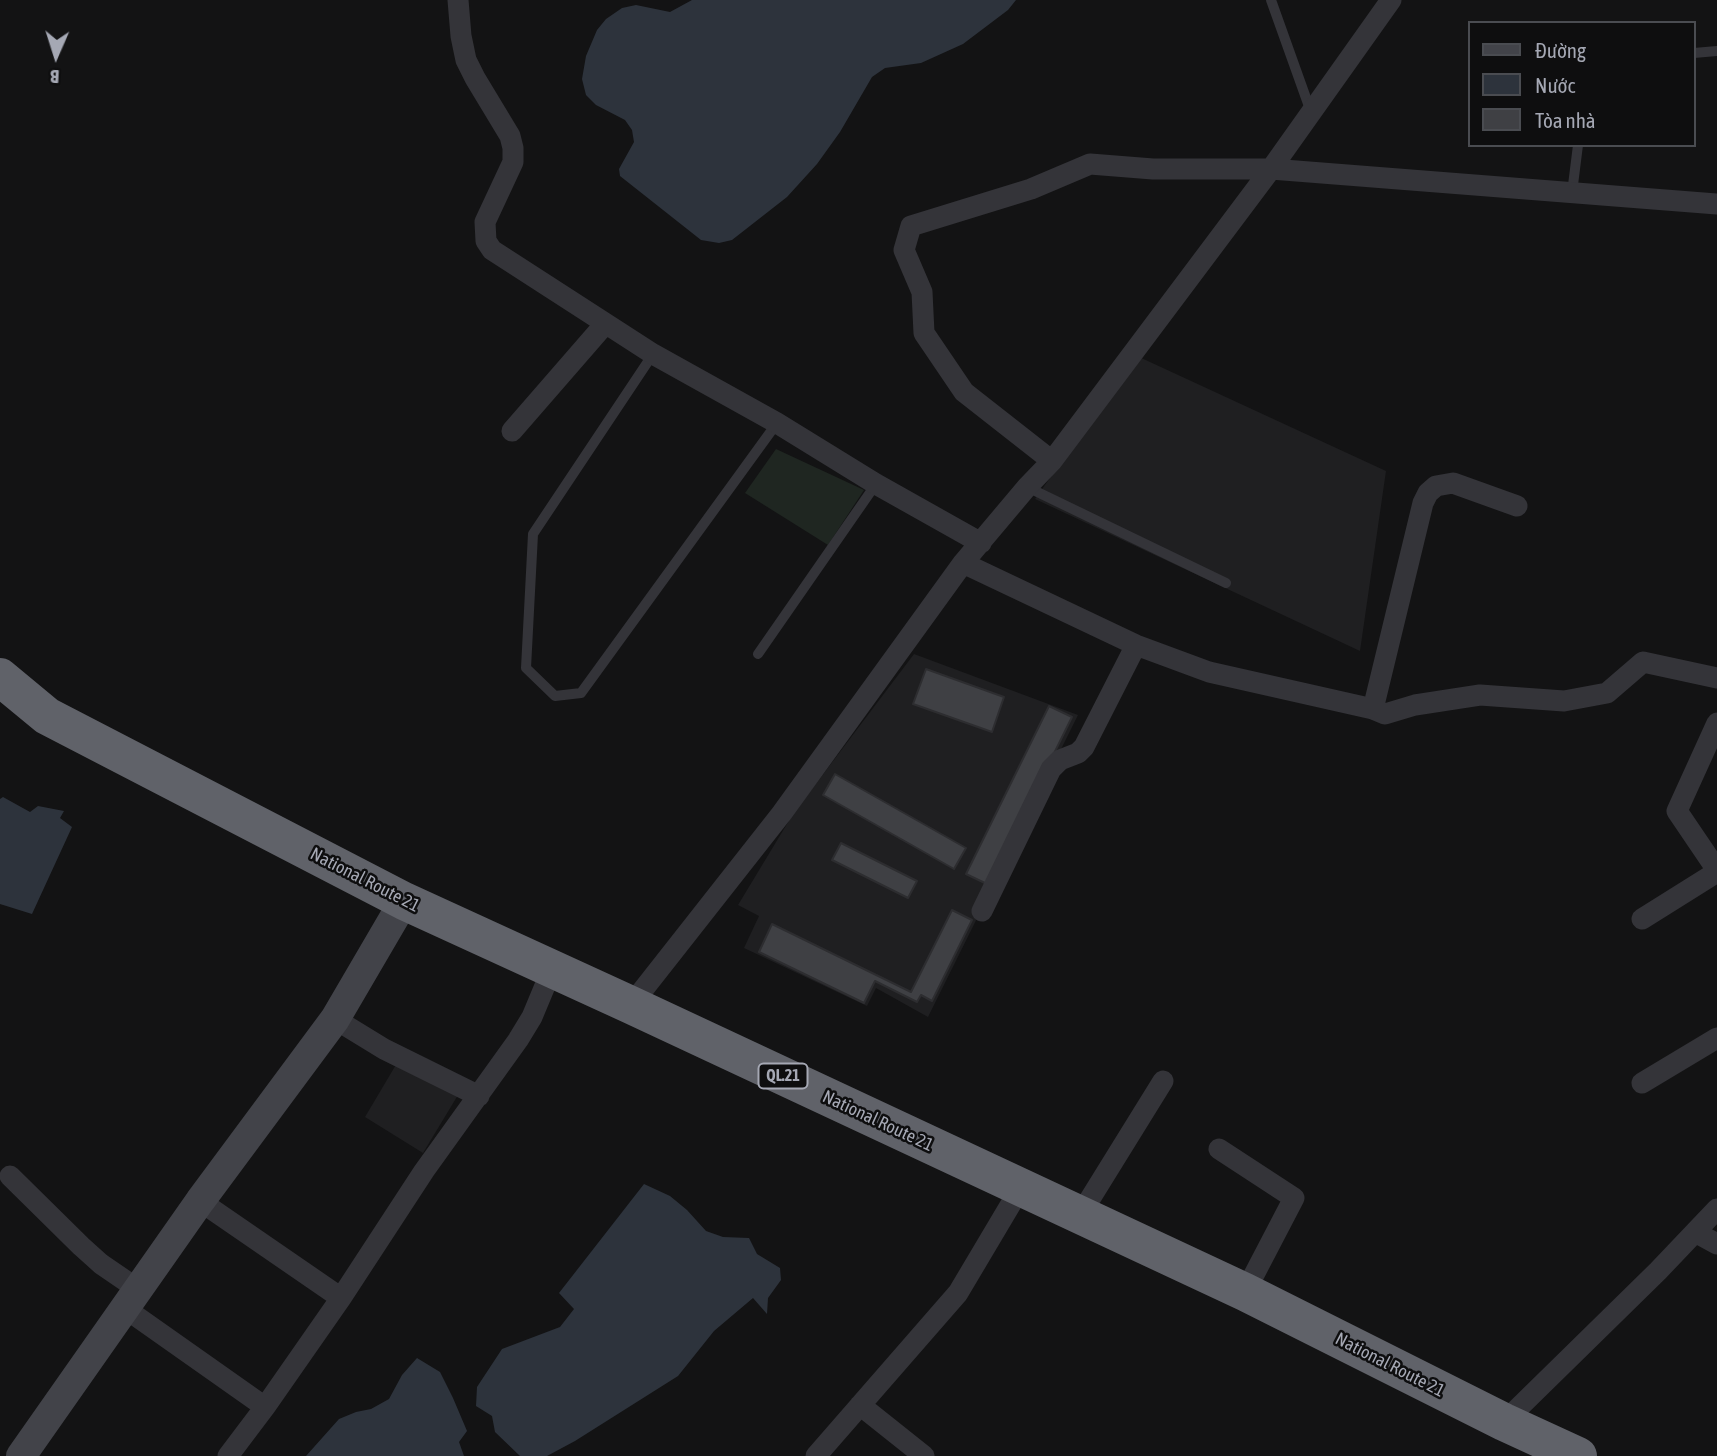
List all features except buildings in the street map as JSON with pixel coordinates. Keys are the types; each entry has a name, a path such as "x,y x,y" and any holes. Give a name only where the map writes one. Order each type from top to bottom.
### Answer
{"highway":[{"name":"National Route 21","path":"0,677 47,716 404,901 1245,1292 1504,1422 1539,1448 1578,1456"}],"street":[{"path":"458,0 466,60 510,136 513,148 513,162 485,222 486,241 492,250 653,354 777,423 876,484 981,543"},
{"path":"631,1005 782,813 963,563 1052,461 1270,169 1391,0"},
{"path":"1052,461 964,392 924,333 922,292 904,250 911,226 1031,189 1090,164 1153,169 1270,169 1717,204"},
{"path":"512,431 605,324"},
{"path":"1373,709 1423,503 1428,493 1436,486 1453,483 1517,506"},
{"path":"963,563 1136,645 1209,672 1385,714 1415,705 1480,695 1564,701 1607,693 1643,662 1717,678"},
{"path":"982,911 1051,769 1060,760 1078,753 1084,747 1136,645"},
{"path":"1642,919 1717,871 1677,811 1717,723"},
{"path":"22,1456 200,1201 335,1019 404,901"},
{"path":"228,1456 341,1298 424,1171 519,1040 552,969"},
{"path":"335,1019 384,1049 479,1096"},
{"path":"1642,1083 1717,1038"},
{"path":"1080,1215 1163,1081"},
{"path":"1219,1149 1294,1198 1245,1292"},
{"path":"10,1176 101,1264 132,1299 265,1407"},
{"path":"816,1456 958,1293 1021,1187"},
{"path":"200,1201 341,1298"},
{"path":"1504,1422 1717,1209"},
{"path":"1695,1232 1717,1244"},
{"path":"860,1405 924,1456"}],"lane":[{"path":"1271,0 1311,112"},
{"path":"1696,53 1717,51"},
{"path":"1572,193 1578,147"},
{"path":"653,354 533,534 526,668 555,696 581,693 777,423"},
{"path":"758,654 876,484"},
{"path":"1027,487 1226,583"}],"shaded area":[{"path":"1137,356 1386,471 1360,651 1035,499"},
{"path":"776,449 864,490 828,545 745,493"},
{"path":"914,654 1078,715 928,1017 876,988 867,1006 744,948 759,916 738,905 793,814"},
{"path":"397,1063 458,1095 423,1153 365,1117"}],"water":[{"path":"692,0 1016,0 1008,10 963,44 921,63 885,68 872,77 840,132 817,164 787,197 732,240 719,243 701,240 620,176 619,169 634,142 632,130 625,120 596,105 586,95 582,79 586,56 597,30 606,19 622,8 636,5 670,12"},
{"path":"3,797 30,812 38,806 64,811 60,818 72,827 32,914 0,904 0,799"},
{"path":"644,1184 670,1196 706,1231 723,1237 749,1238 757,1254 780,1268 781,1280 768,1298 767,1314 753,1298 714,1331 678,1376 547,1456 520,1456 495,1432 492,1416 476,1406 477,1387 502,1349 560,1327 574,1309 559,1293"},
{"path":"417,1358 440,1372 453,1398 467,1431 459,1442 464,1456 306,1456 339,1419 371,1409 389,1399 402,1375"}]}
